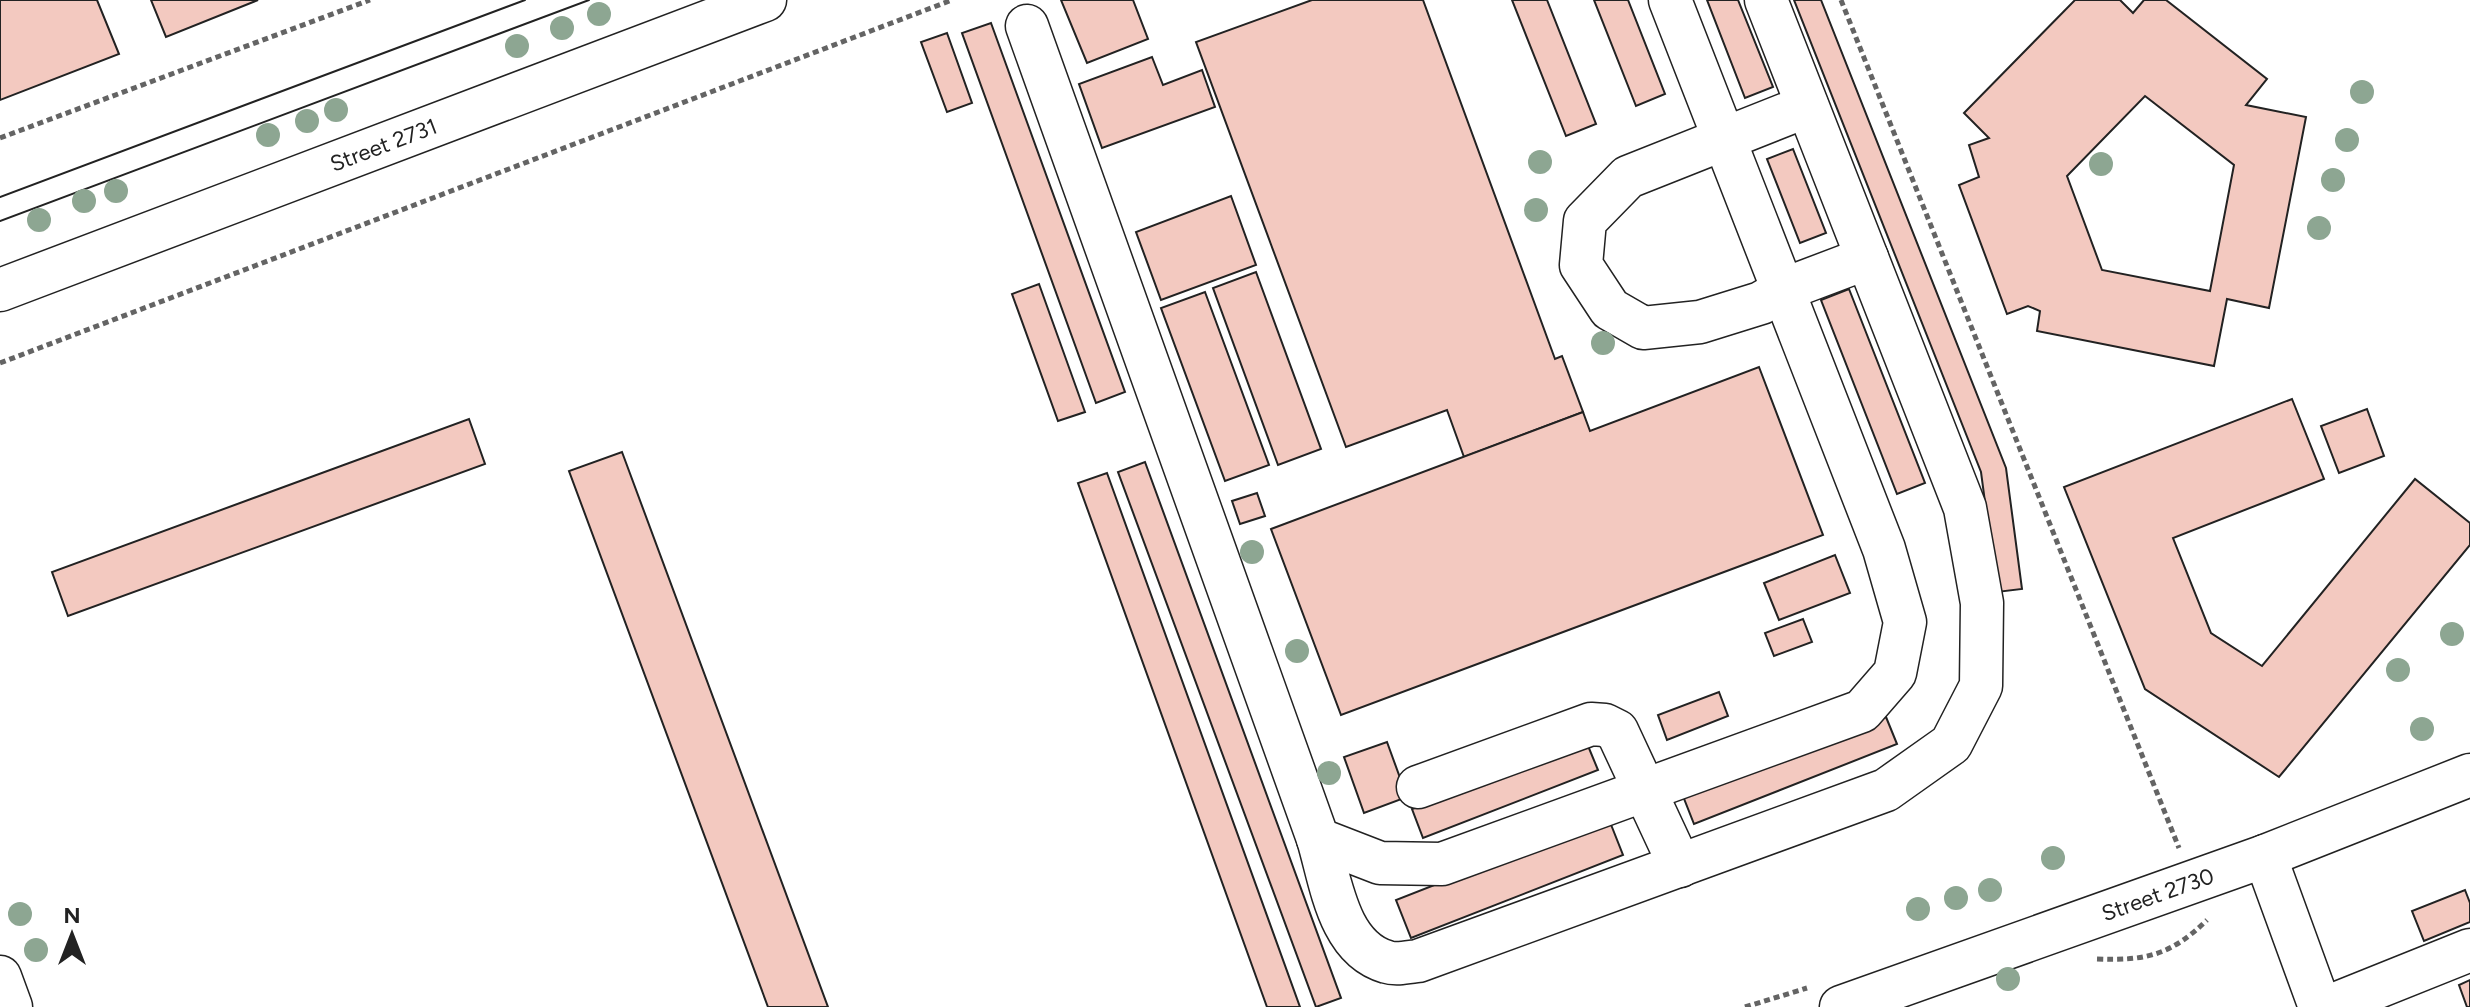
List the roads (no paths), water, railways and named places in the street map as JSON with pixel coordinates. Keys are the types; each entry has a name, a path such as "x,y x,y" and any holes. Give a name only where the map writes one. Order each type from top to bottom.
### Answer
{"street":[{"name":"Street 2731","path":"0,290 765,0"},
{"path":"1318,839 1380,863 1442,864 1862,711 1895,673 1905,622 1884,549 1727,138 1670,0"},
{"path":"1027,26 1318,839 1339,908 1358,948 1390,964 1418,961 1886,790 1951,744 1981,686 1982,603 1965,508 1766,0"},
{"path":"1807,106 1628,177 1585,221 1581,265 1610,309 1643,328 1700,322 1761,303 1785,289 1867,258"},
{"path":"1418,787 1591,724 1605,725 1617,731 1647,789 1680,866"},
{"name":"Street 2730","path":"1841,1007 2265,856 2470,775"},
{"path":"2265,856 2320,1007"},
{"path":"2328,1007 2470,950"},
{"path":"0,977 11,1007"}],"tram line":[{"path":"0,197 525,0"},
{"path":"0,221 589,0"}]}
